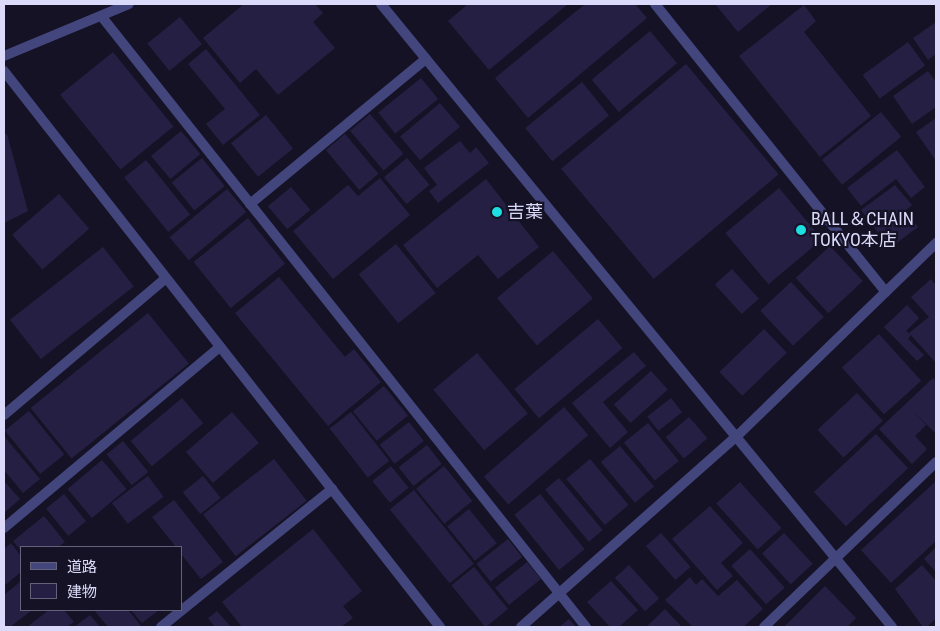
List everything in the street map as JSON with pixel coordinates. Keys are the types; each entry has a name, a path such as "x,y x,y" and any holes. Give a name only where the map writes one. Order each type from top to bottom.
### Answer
{"street":[{"path":"4,56 102,17 129,4"},
{"path":"381,4 892,627"},
{"path":"655,4 886,292"},
{"path":"102,17 586,627"},
{"path":"250,204 426,59"},
{"path":"4,71 440,627"},
{"path":"521,627 736,436 936,243"},
{"path":"4,415 166,278"},
{"path":"4,528 220,347"},
{"path":"764,627 936,462"},
{"path":"182,610 332,489"},
{"path":"161,627 181,611"}],"building":[{"path":"244,4 315,4 323,13 313,22 335,48 278,95 256,69 240,83 203,38"},
{"path":"468,4 568,4 489,70 448,21"},
{"path":"585,4 635,4 647,18 528,118 495,78"},
{"path":"715,4 772,4 738,32"},
{"path":"804,5 816,21 804,32 871,116 820,157 739,56"},
{"path":"180,17 202,44 169,71 147,43"},
{"path":"936,22 936,54 928,60 913,38"},
{"path":"650,31 677,63 619,112 592,80"},
{"path":"908,42 925,65 880,98 863,75"},
{"path":"206,49 260,115 223,145 206,124 225,109 188,64"},
{"path":"113,52 173,127 121,169 60,95"},
{"path":"686,64 779,174 654,279 561,169"},
{"path":"928,71 936,82 936,107 912,124 893,96"},
{"path":"421,78 438,99 395,134 378,113"},
{"path":"582,82 609,115 552,161 525,128"},
{"path":"440,103 460,127 420,160 400,136"},
{"path":"881,112 901,137 842,185 822,160"},
{"path":"370,114 403,154 384,171 350,131"},
{"path":"266,115 293,148 258,177 231,143"},
{"path":"936,118 936,161 916,132"},
{"path":"181,131 200,154 170,179 151,156"},
{"path":"7,134 28,211 4,223 4,135"},
{"path":"345,134 378,174 359,190 326,150"},
{"path":"460,141 470,153 476,147 489,163 438,203 429,191 437,185 424,168"},
{"path":"897,150 925,187 911,198 896,179 861,206 847,188"},
{"path":"202,158 225,186 194,211 172,183"},
{"path":"407,158 429,185 407,204 384,177"},
{"path":"146,160 190,214 168,232 124,178"},
{"path":"380,178 410,215 333,279 293,231 348,185 358,196"},
{"path":"486,179 539,247 498,279 478,255 437,288 403,245"},
{"path":"895,185 912,205 905,211 918,227 890,248 861,210"},
{"path":"291,187 310,210 287,229 268,206"},
{"path":"779,188 822,239 768,284 725,233"},
{"path":"227,189 246,212 189,260 170,237"},
{"path":"59,194 89,229 42,269 12,235"},
{"path":"248,218 285,264 231,308 194,262"},
{"path":"396,244 436,293 398,323 359,274"},
{"path":"830,246 863,281 828,313 796,278"},
{"path":"103,247 134,286 41,359 10,320"},
{"path":"553,251 593,298 537,345 497,298"},
{"path":"732,269 759,299 742,314 715,284"},
{"path":"279,277 345,357 354,349 381,382 328,426 235,313"},
{"path":"931,279 936,286 936,363 909,333 929,317 911,297"},
{"path":"791,282 824,317 793,346 760,311"},
{"path":"907,305 919,318 906,331 911,335 908,339 924,355 917,361 884,327"},
{"path":"148,313 189,364 72,459 31,408"},
{"path":"598,319 622,348 539,418 515,389"},
{"path":"764,329 787,353 742,396 719,372"},
{"path":"879,334 921,381 884,414 842,367"},
{"path":"634,352 646,366 603,402 628,432 610,448 572,403"},
{"path":"477,353 528,414 484,450 433,390"},
{"path":"651,371 668,390 631,423 614,404"},
{"path":"933,378 936,381 936,434 912,410 926,425 915,436 927,449 912,464 879,429"},
{"path":"384,386 408,416 377,441 353,411"},
{"path":"857,393 883,421 843,458 818,430"},
{"path":"182,398 203,423 152,466 131,441"},
{"path":"671,398 682,412 658,431 647,416"},
{"path":"564,407 588,435 508,504 484,477"},
{"path":"29,411 64,455 40,474 5,431"},
{"path":"232,412 259,443 213,483 186,452"},
{"path":"351,412 389,461 368,477 330,429"},
{"path":"689,417 707,438 684,458 666,437"},
{"path":"409,422 424,441 395,464 380,445"},
{"path":"648,423 679,461 655,481 624,443"},
{"path":"876,434 908,468 846,526 814,492"},
{"path":"4,436 40,479 23,493 4,470"},
{"path":"123,441 148,472 132,485 107,454"},
{"path":"427,445 442,464 413,486 399,467"},
{"path":"620,446 654,487 635,503 601,462"},
{"path":"274,459 307,501 236,556 203,514"},
{"path":"590,459 629,505 605,525 566,479"},
{"path":"102,460 126,489 92,518 68,489"},
{"path":"391,466 409,488 390,503 372,481"},
{"path":"444,466 472,501 444,524 416,489"},
{"path":"148,476 164,497 128,524 112,503"},
{"path":"203,476 221,498 200,514 183,492"},
{"path":"559,478 603,530 589,542 545,490"},
{"path":"4,481 20,499 4,513"},
{"path":"936,481 936,541 891,583 861,550"},
{"path":"740,482 781,528 758,549 716,503"},
{"path":"414,490 474,564 450,583 390,510"},
{"path":"64,494 86,521 68,536 46,508"},
{"path":"540,494 585,549 559,570 514,515"},
{"path":"174,500 223,562 201,579 182,555 182,546 175,546 152,517"},
{"path":"710,506 743,543 721,563 733,576 717,590 672,539"},
{"path":"469,509 497,543 475,561 447,527"},
{"path":"44,516 65,542 59,546 20,546 20,550 13,541"},
{"path":"313,529 362,591 343,606 353,618 341,627 242,627 222,602"},
{"path":"661,533 691,567 675,580 646,546"},
{"path":"784,533 813,564 791,584 762,553"},
{"path":"508,539 522,557 491,582 476,564"},
{"path":"11,543 20,555 20,573 4,586 4,549"},
{"path":"936,547 936,572 924,559"},
{"path":"750,549 785,588 766,604 731,566"},
{"path":"527,562 541,579 509,605 495,588"},
{"path":"629,565 659,598 645,611 615,578"},
{"path":"922,565 936,581 936,618 927,627 923,627 895,589"},
{"path":"474,567 508,609 485,627 451,585"},
{"path":"690,577 696,585 702,579 718,596 737,580 763,609 743,627 693,627 665,600"},
{"path":"611,581 638,610 619,627 610,627 587,602"},
{"path":"20,582 20,611 31,611 10,627 4,627 4,595"},
{"path":"825,586 856,618 847,627 784,627"},
{"path":"665,609 681,626 646,627"},
{"path":"48,611 65,611 74,622 67,627 27,627"},
{"path":"95,611 129,611 141,626 108,627"},
{"path":"132,611 158,611 142,623"},
{"path":"217,611 231,627 215,627 208,618"},
{"path":"90,615 100,627 74,627"},
{"path":"569,619 576,627 559,627"}],"place":[{"name":"吉葉","path":"497,212"},
{"name":"BALL＆CHAIN TOKYO本店","path":"801,230"}]}
